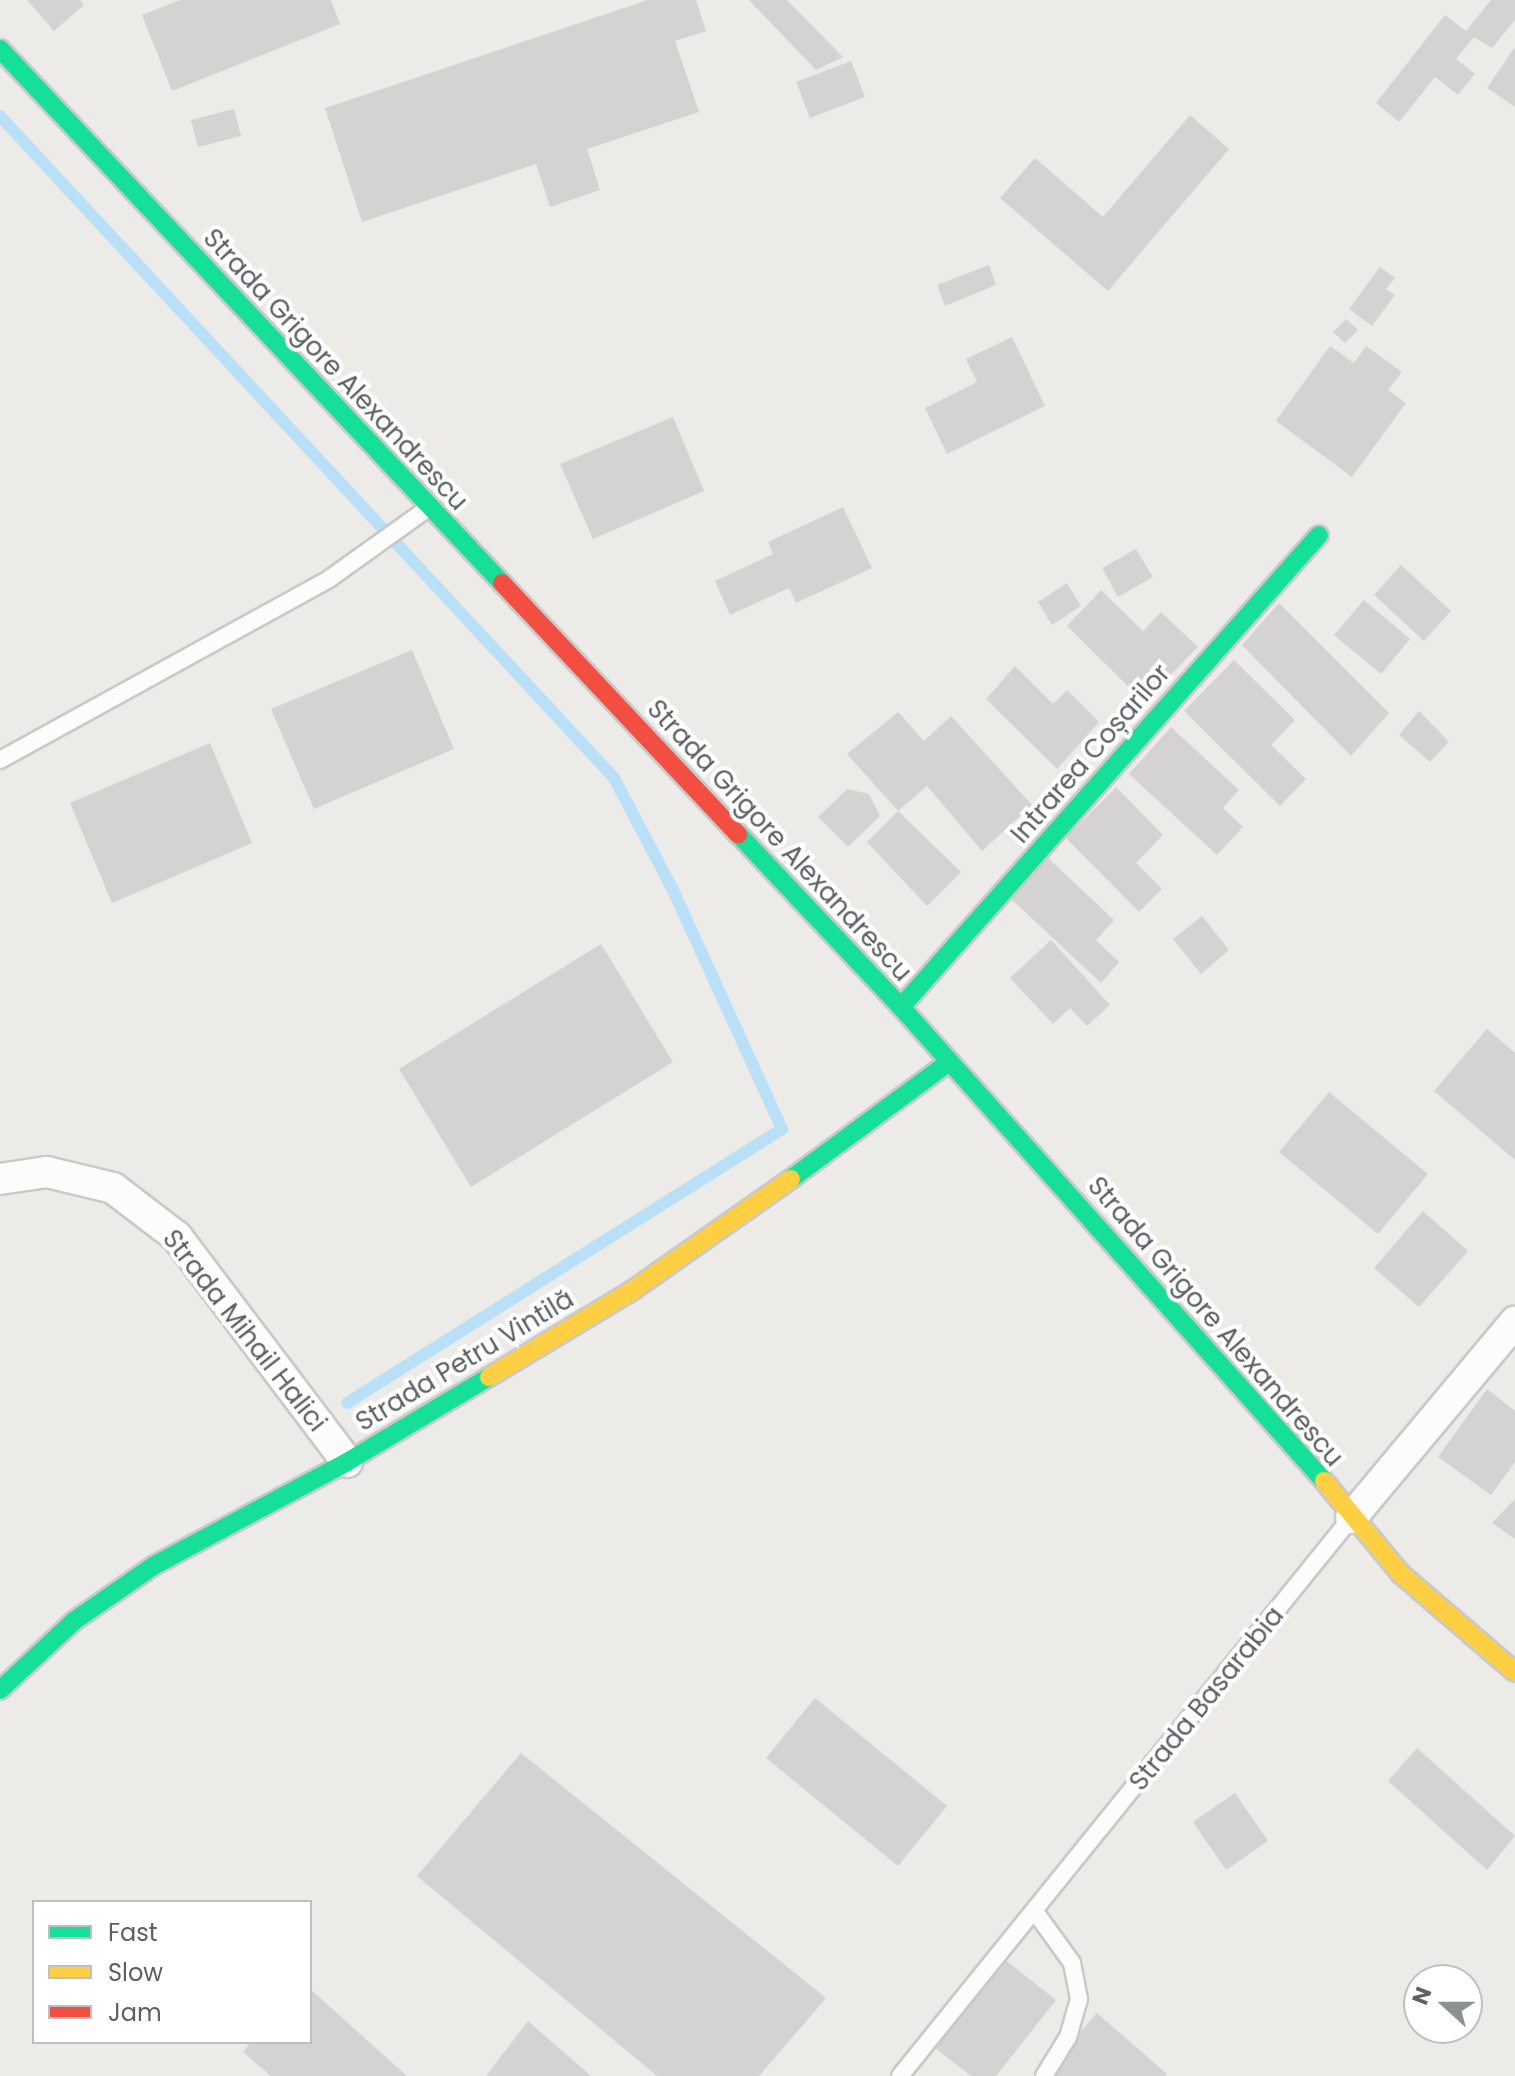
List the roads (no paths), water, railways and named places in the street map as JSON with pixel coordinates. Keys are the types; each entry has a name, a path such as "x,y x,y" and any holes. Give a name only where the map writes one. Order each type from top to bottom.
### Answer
{"street":[{"name":"Strada Grigore Alexandrescu","path":"0,49 428,508 901,1007 1296,1448 1351,1518 1401,1574 1515,1672"},
{"name":"Intrarea Coșarilor","path":"901,1007 1319,535"},
{"name":"Strada Petru Vintilă","path":"0,1690 74,1621 155,1565 347,1462 633,1290 845,1142 949,1062"},
{"name":"Strada Mihail Halici","path":"0,1179 47,1172 113,1188 177,1237 347,1462"},
{"name":"Strada Basarabia","path":"1351,1518 1515,1322"}],"lane":[{"path":"0,760 329,579 428,508"},
{"name":"Strada Basarabia","path":"900,2076 1036,1913 1351,1518"},
{"path":"1036,1913 1072,1963 1079,1999 1068,2037 1044,2076"}],"waterway":[{"path":"0,116 614,778 673,890 782,1129 347,1403"}]}
